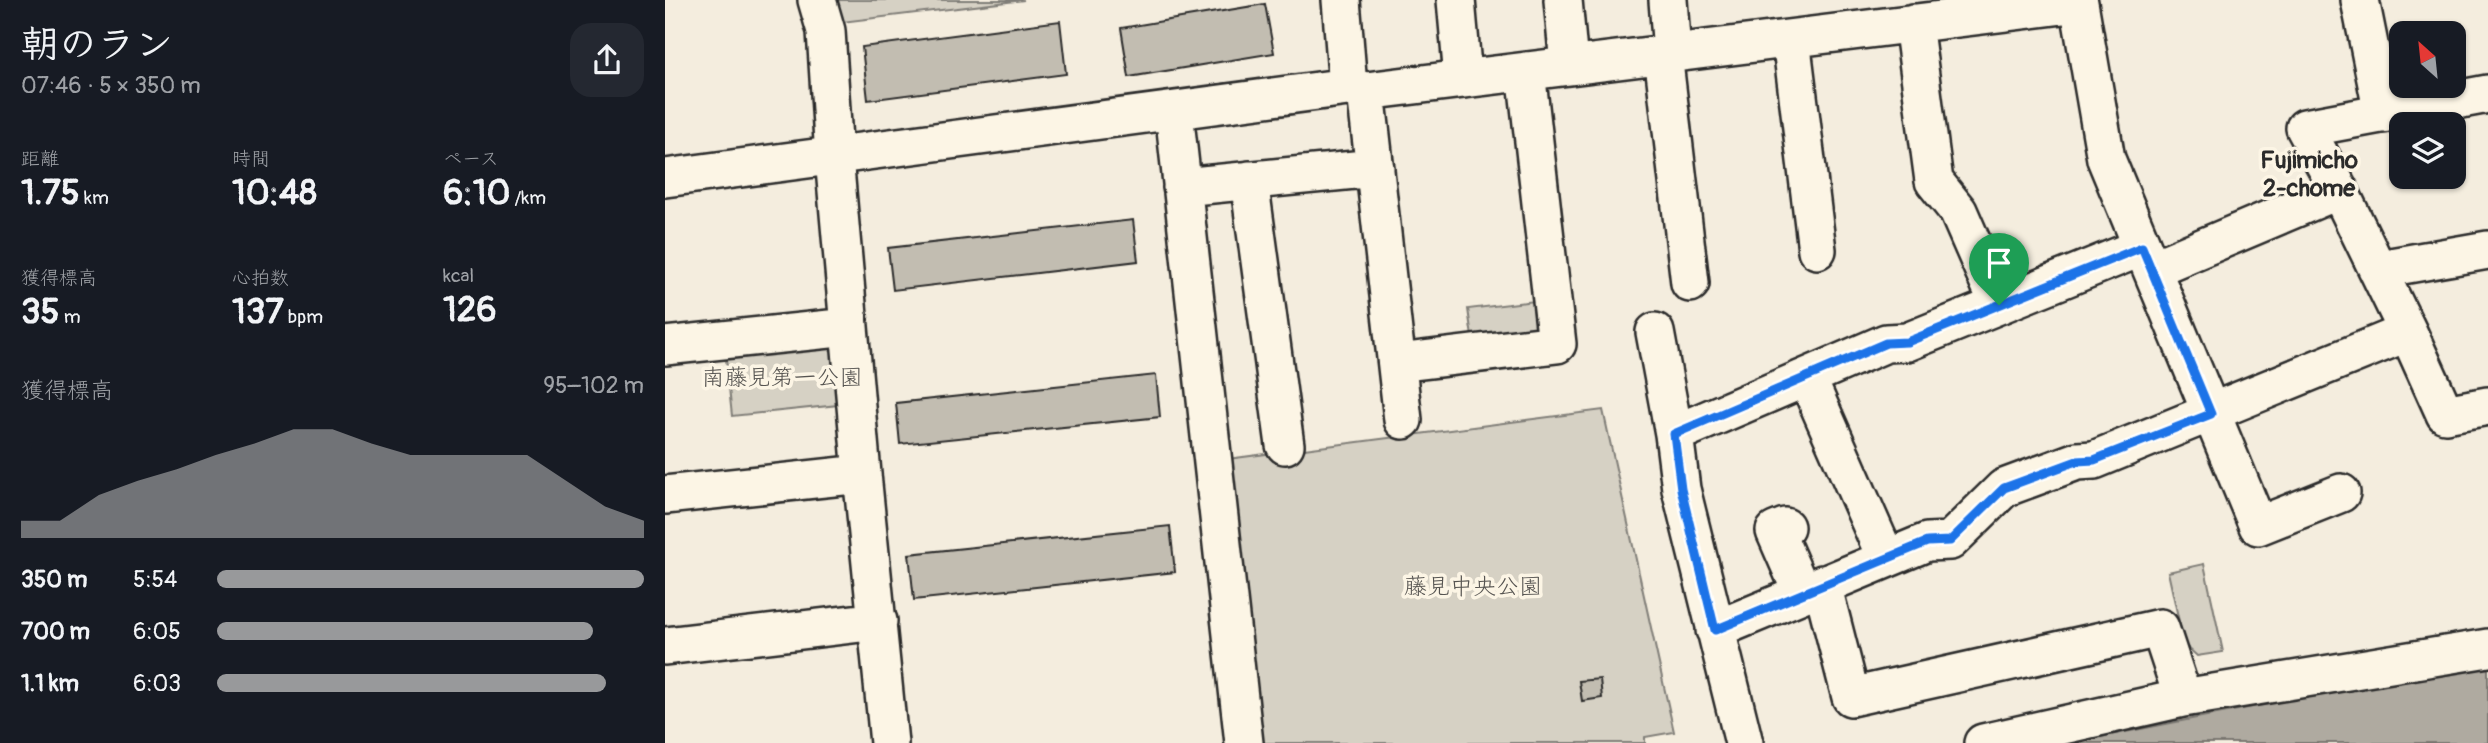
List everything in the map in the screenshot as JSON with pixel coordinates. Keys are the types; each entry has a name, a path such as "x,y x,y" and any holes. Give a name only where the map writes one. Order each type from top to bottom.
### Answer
{"street":[{"path":"817,0 826,31 834,157 862,474 879,621 889,743"},
{"path":"1341,0 1375,168 1403,419"},
{"path":"1456,0 1463,78"},
{"path":"1563,0 1569,65"},
{"path":"1668,0 1667,53 1690,283"},
{"path":"2360,0 2383,114"},
{"path":"665,178 1174,111 1791,39 1913,23 1989,6 2091,1 2106,159 2258,526 2341,493"},
{"path":"1913,23 1934,181 1958,211 1999,305"},
{"path":"1791,39 1817,250"},
{"path":"1397,362 1557,344 1526,71"},
{"path":"2488,94 2305,128 2379,269 2445,414 2488,406"},
{"path":"1174,111 1244,743"},
{"path":"1182,187 1375,168"},
{"path":"1249,180 1285,445"},
{"path":"1674,434 1886,343 1907,342 1999,305 2147,258 2339,190"},
{"path":"2379,269 2488,250"},
{"path":"665,346 849,327"},
{"path":"1655,332 1681,489 1744,743"},
{"path":"1715,630 1927,542 1950,541 2004,488 2077,461 2094,460 2408,332"},
{"path":"1807,378 1886,558"},
{"path":"665,495 862,474"},
{"path":"1785,527 1775,531 1812,589 1851,697 2160,628 2180,686"},
{"path":"665,646 879,621"},
{"path":"1983,743 2180,686 2437,657 2488,648"}],"green space":[{"path":"835,0 1024,0 842,22"},
{"path":"1543,300 1547,335 1473,344 1468,309"},
{"name":"南藤見第一公園","path":"832,339 838,405 732,416 725,350"},
{"name":"藤見中央公園","path":"1603,410 1674,732 1645,737 1645,743 1244,743 1212,461"},
{"path":"2204,564 2223,652 2197,656 2184,644 2168,572"}],"shaded area":[{"path":"2488,661 2488,743 2069,743"}],"building":[{"path":"1265,4 1274,53 1129,77 1121,28"},
{"path":"1060,21 1066,74 868,100 862,47"},
{"path":"1133,220 1138,261 893,290 888,248"},
{"path":"1156,375 1160,417 900,444 896,403"},
{"path":"1170,526 1175,572 914,600 909,554"},
{"path":"1600,679 1602,698 1582,701 1579,681"}],"district":[{"name":"Fujimicho 2-chome","path":"2309,174"}],"route":[{"path":"2142,247 2211,414 2094,460 2077,461 2004,488 1950,541 1927,542 1715,630 1681,489 1674,434 1886,343 1907,342 1999,305 2142,247"}]}
